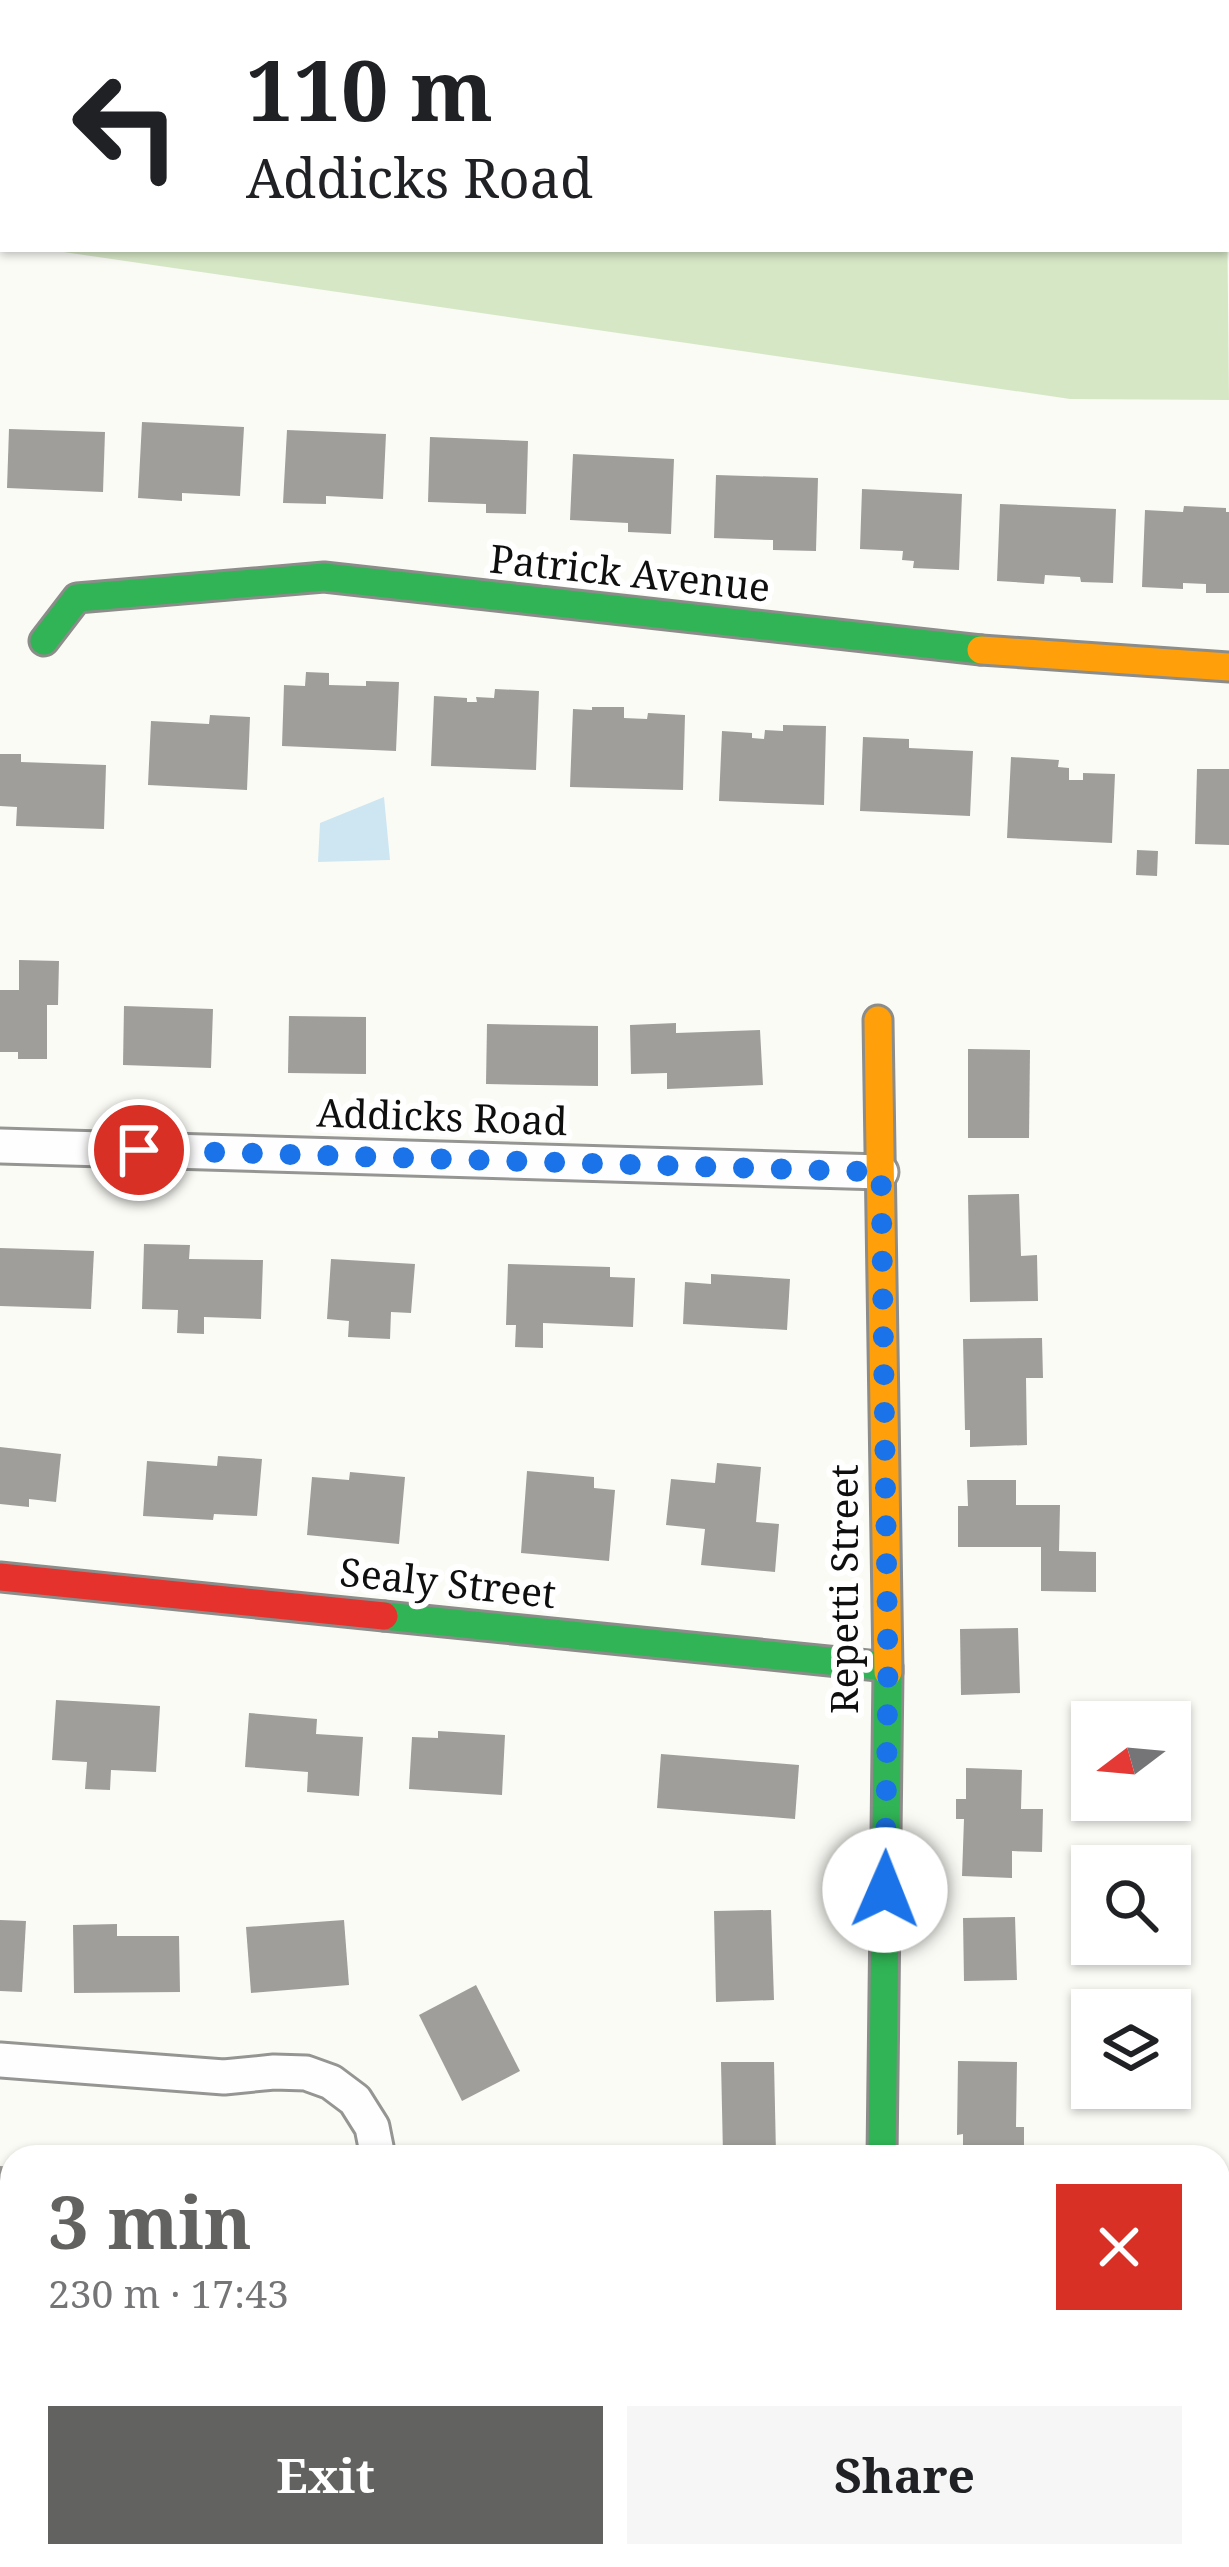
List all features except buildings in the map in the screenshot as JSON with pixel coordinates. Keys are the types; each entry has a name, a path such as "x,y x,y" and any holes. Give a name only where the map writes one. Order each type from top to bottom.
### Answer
{"street":[{"name":"Patrick Avenue","path":"44,641 77,598 325,577 941,647 1229,667"},
{"name":"Repetti Street","path":"878,1020 888,1667 882,2145"},
{"name":"Addicks Road","path":"0,1146 881,1172"},
{"name":"Sealy Street","path":"0,1577 888,1667"},
{"path":"0,2060 224,2077 306,2073 331,2082 355,2101 372,2127 376,2145"}],"green space":[{"path":"64,252 1228,252 1229,400 1070,399"}],"water":[{"path":"384,797 390,860 318,862 320,823"}],"traffic: fast":[{"path":"44,641 77,598 324,577 981,650"},
{"path":"384,1616 888,1667"},
{"path":"882,2145 888,1672"}],"traffic: slow":[{"path":"981,650 1229,667"},
{"path":"878,1020 888,1672"}],"traffic: jam":[{"path":"0,1577 384,1616"}],"route":[{"path":"139,1150 881,1172 888,1667 885,1890"}]}
